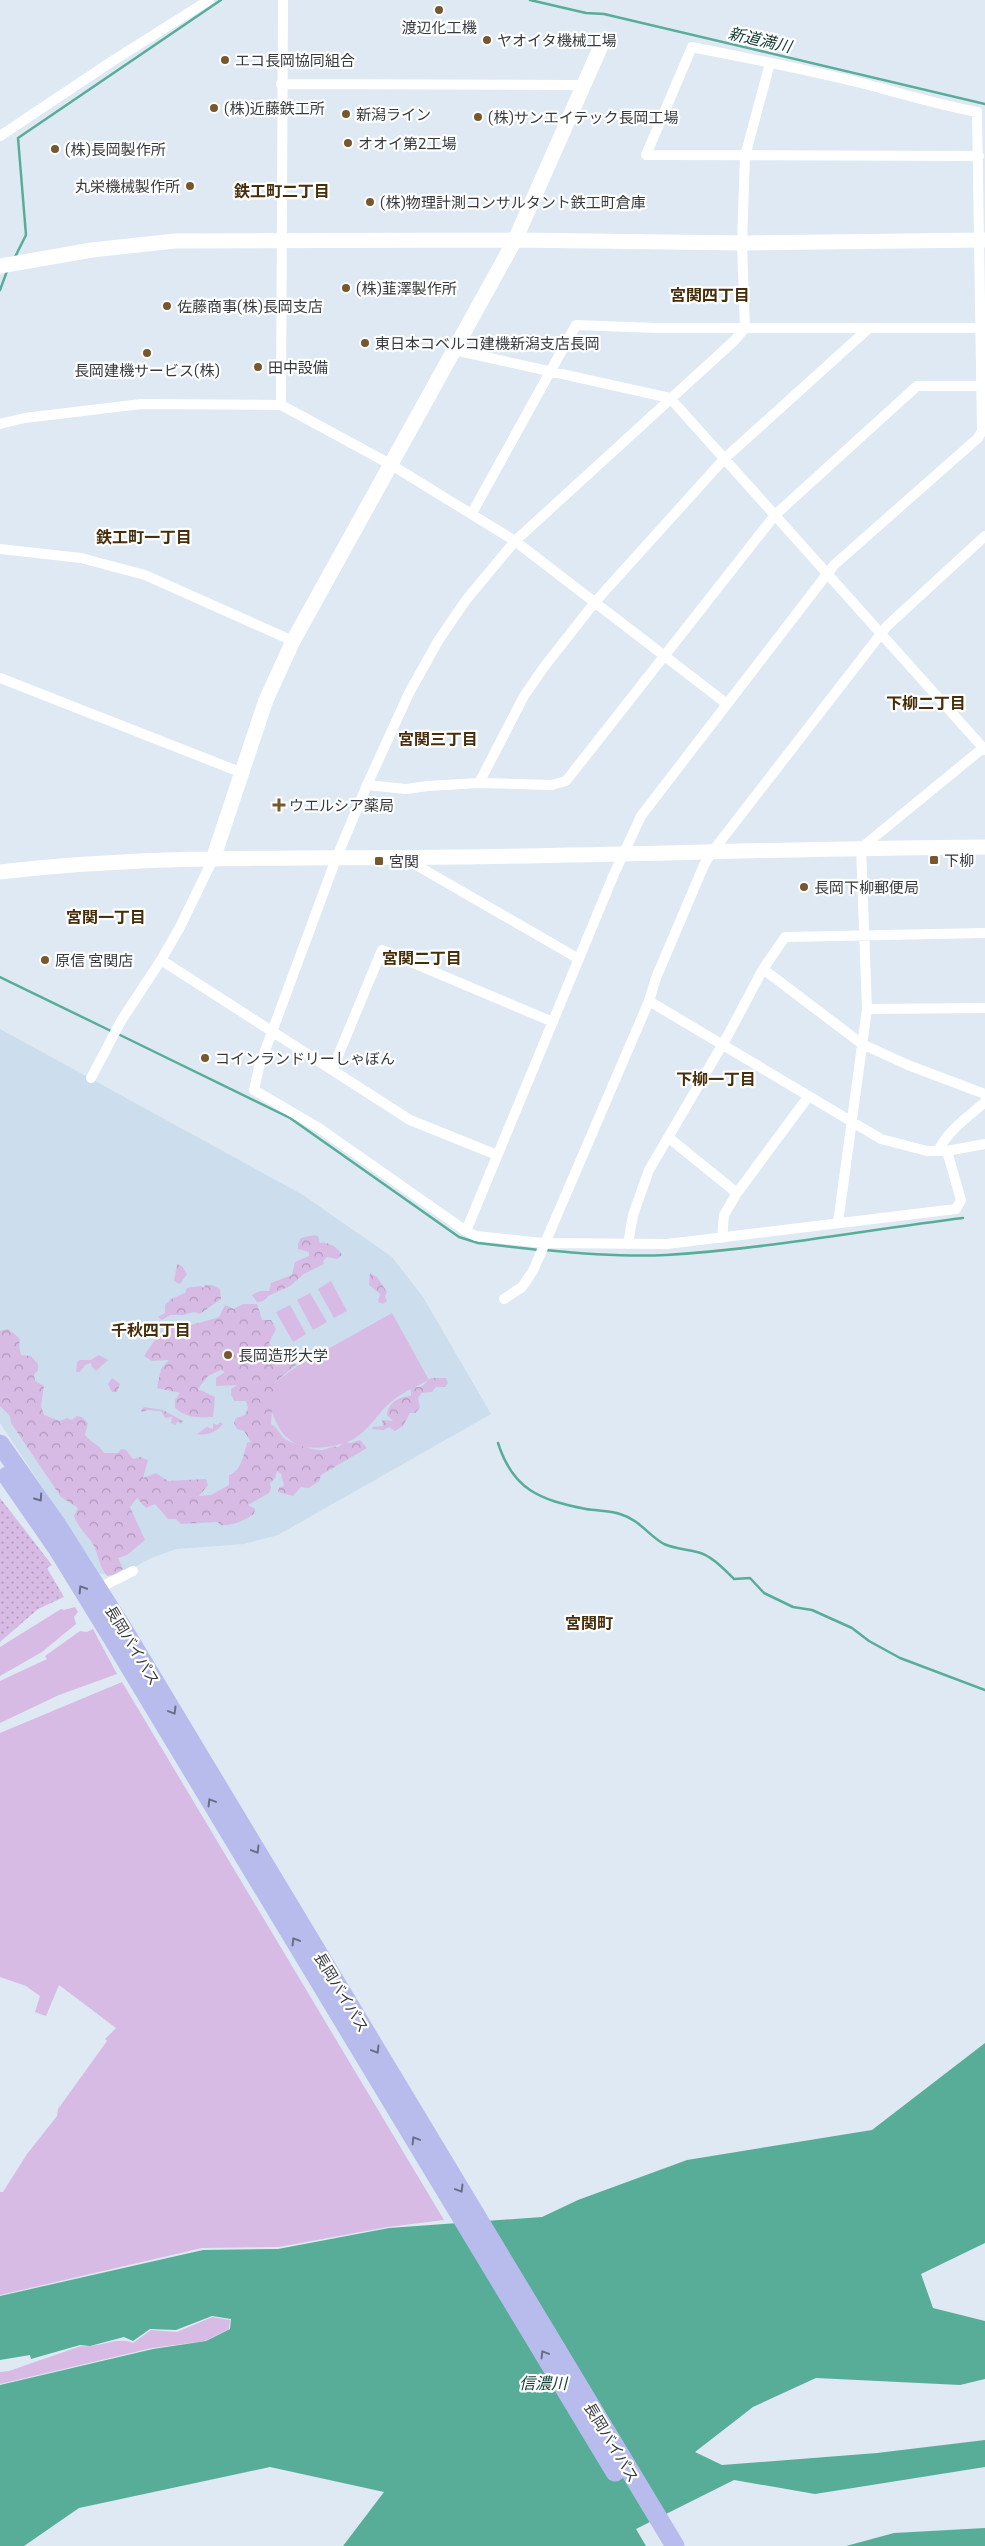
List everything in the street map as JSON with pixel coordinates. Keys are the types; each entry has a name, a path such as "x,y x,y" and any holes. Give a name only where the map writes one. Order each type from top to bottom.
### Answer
{"highway":[{"name":"長岡バイパス","path":"0,1444 57,1525 114,1628 660,2546"},
{"name":"長岡バイパス","path":"0,1466 114,1628 675,2546"}],"street":[{"path":"0,136 114,60 209,0"},
{"path":"281,405 284,0"},
{"path":"91,1078 121,1021 179,929 213,859 240,772 266,700 293,641 515,240 600,46"},
{"path":"466,1231 579,959 641,816 834,565 978,438 982,428 980,328 982,240 979,156 977,112 934,104 869,85 692,47 646,155 979,156"},
{"path":"770,63 746,156 742,243 745,328 735,340 515,541 466,600 438,641 409,693 336,859 259,1067 254,1090 319,1128 466,1231 476,1236 543,1243 667,1244 956,1210 961,1200 943,1151 944,1139 985,1102"},
{"path":"282,84 583,86"},
{"path":"0,266 92,250 175,241 281,239 742,243 982,240"},
{"path":"472,513 576,326 980,328"},
{"path":"479,783 524,696 544,667 595,602 724,459 869,328"},
{"path":"454,350 670,398 984,749 861,848"},
{"path":"367,785 406,790 428,786 479,783 552,785 566,782 775,515 917,386 981,386"},
{"path":"0,424 34,417 141,404 281,405 390,464 515,541 727,704"},
{"path":"504,1299 527,1282 649,1001 656,978 704,865 712,852 881,633 985,536"},
{"path":"0,549 81,558 144,576 293,641"},
{"path":"0,678 240,772"},
{"path":"0,872 92,864 213,859 336,859 985,847"},
{"path":"838,1223 866,1009 861,848"},
{"path":"402,857 579,959"},
{"path":"628,1244 633,1215 643,1184 763,969 785,937 985,933"},
{"path":"332,1070 382,950 553,1022"},
{"path":"161,960 410,1120 497,1155"},
{"path":"763,969 862,1044 908,1065 985,1094"},
{"path":"649,1001 851,1123 894,1144 919,1150 943,1151 985,1144"},
{"path":"866,1009 985,1008"},
{"path":"722,1238 724,1215 737,1193 808,1097"},
{"path":"669,1138 737,1193"},
{"path":"0,1481 43,1528"},
{"path":"107,1584 133,1571"}],"shaded area":[{"name":"長岡造形大学","path":"0,1029 303,1195 392,1257 423,1297 491,1414 278,1535 244,1544 176,1549 151,1558 120,1575 100,1574 0,1423"}],"green space":[{"path":"318,1236 320,1243 333,1246 342,1255 337,1259 327,1257 323,1261 324,1264 304,1274 290,1286 268,1296 263,1301 257,1302 252,1295 260,1291 269,1291 271,1283 292,1275 295,1262 309,1256 309,1252 298,1249 298,1243 301,1238"},
{"path":"177,1264 182,1266 187,1274 180,1284 174,1281"},
{"path":"370,1273 377,1277 387,1292 385,1297 387,1301 383,1304 378,1302 380,1294 369,1285"},
{"path":"331,1281 347,1311 334,1318 318,1289"},
{"path":"205,1285 212,1285 220,1289 221,1299 200,1314 194,1312 183,1315 170,1315 162,1320 158,1317 165,1313 165,1305 171,1299 185,1293 187,1288 201,1286 204,1288"},
{"path":"310,1293 327,1322 313,1330 297,1300"},
{"path":"243,1304 257,1304 262,1320 271,1320 276,1329 269,1343 277,1358 293,1359 296,1365 274,1383 274,1392 269,1400 272,1408 271,1424 285,1439 309,1448 322,1450 338,1447 345,1442 351,1443 360,1440 367,1448 321,1475 319,1481 309,1488 301,1487 293,1496 278,1492 279,1487 284,1486 281,1474 277,1471 275,1478 270,1483 269,1493 248,1505 255,1509 254,1514 234,1524 220,1525 218,1522 181,1524 176,1519 168,1519 155,1504 146,1508 137,1498 130,1507 145,1540 127,1555 118,1558 123,1569 107,1576 94,1546 74,1516 78,1508 61,1497 11,1423 10,1416 0,1406 0,1331 8,1329 18,1337 21,1355 31,1356 38,1364 38,1370 34,1375 35,1381 44,1386 41,1406 44,1415 60,1421 67,1418 72,1420 77,1416 82,1417 88,1423 85,1435 104,1453 118,1453 121,1449 126,1450 133,1459 140,1457 148,1460 143,1478 156,1473 168,1481 206,1479 208,1485 199,1496 211,1495 229,1485 229,1475 233,1474 239,1467 247,1443 251,1442 244,1431 237,1429 234,1423 236,1418 245,1415 248,1408 246,1401 235,1401 231,1395 231,1389 237,1385 216,1386 216,1378 225,1372 221,1370 208,1376 198,1389 215,1397 213,1417 188,1416 175,1408 175,1400 180,1393 157,1388 161,1369 169,1360 152,1361 144,1356 156,1338 173,1326 190,1325 219,1317 225,1305 234,1309"},
{"path":"290,1305 306,1334 293,1342 276,1312"},
{"path":"392,1313 429,1380 394,1399 367,1428 351,1440 326,1447 311,1448 290,1441 277,1425 265,1390 296,1367"},
{"path":"99,1355 108,1360 96,1371 91,1363 85,1365 80,1372 76,1372 77,1362 80,1360 91,1360"},
{"path":"112,1378 120,1384 117,1392 112,1392 108,1384"},
{"path":"431,1378 446,1378 448,1383 445,1387 436,1387 432,1392 422,1393 418,1398 420,1408 415,1413 410,1413 403,1426 395,1431 389,1427 384,1430 372,1429 373,1427 383,1426 382,1420 393,1421 387,1415 389,1407 398,1399 411,1396 411,1387 421,1387"},
{"path":"144,1407 163,1410 183,1421 181,1424 178,1421 175,1425 171,1423 172,1417 165,1418 161,1411 147,1410 142,1412"},
{"path":"220,1422 223,1424 215,1431 208,1434 197,1434 207,1427 213,1429 213,1423 217,1425"},
{"path":"0,1498 52,1565 47,1568 64,1597 38,1609 0,1642"},
{"path":"75,1607 78,1612 74,1617 76,1624 42,1652 0,1676 0,1647 61,1609"},
{"path":"93,1629 117,1674 59,1695 0,1723 0,1681 47,1659 45,1656 80,1631 87,1632"},
{"path":"122,1682 444,2220 388,2227 279,2247 202,2248 0,2295 0,2192 3,2192 27,2154 57,2116 58,2109 107,2041 105,2039 116,2028 59,1985 46,2016 35,2012 40,1996 26,1986 0,1977 0,1733"},
{"path":"212,2317 230,2320 229,2329 205,2341 152,2348 0,2384 0,2372 9,2371 81,2346 115,2341 133,2343 151,2330 177,2332"}],"water":[{"name":"信濃川","path":"985,2043 985,2243 921,2274 933,2308 985,2321 985,2379 960,2385 816,2378 753,2407 695,2452 722,2465 877,2453 985,2440 985,2467 815,2494 734,2480 636,2529 646,2546 343,2546 384,2492 270,2467 79,2508 24,2546 0,2546 0,2385 153,2349 206,2341 230,2329 231,2319 212,2316 176,2330 150,2329 133,2341 124,2337 90,2346 80,2345 31,2359 30,2355 0,2360 0,2296 203,2250 278,2249 389,2228 542,2217 578,2200 687,2160 872,2130"},
{"path":"985,2528 985,2546 846,2546 894,2533"}],"waterway":[{"path":"15,257 26,235 18,138 221,0"},
{"name":"新道満川","path":"530,0 586,13 604,14 985,104"},
{"path":"0,290 7,271"},
{"path":"0,977 113,1032"},
{"path":"118,1034 290,1118 459,1237 478,1243 539,1250"},
{"path":"545,1250 636,1256 666,1255 778,1244 963,1218"},
{"path":"498,1443 504,1459 520,1482 542,1497 570,1506 612,1512 627,1517 664,1544 707,1556 734,1579 750,1578 764,1593 793,1607 812,1610 852,1628 869,1641 900,1658 985,1690"}],"place":[{"name":"渡辺化工機","path":"439,10"},
{"name":"ヤオイタ機械工場","path":"487,40"},
{"name":"エコ長岡協同組合","path":"225,60"},
{"name":"(株)近藤鉄工所","path":"214,108"},
{"name":"新潟ライン","path":"346,114"},
{"name":"(株)サンエイテック長岡工場","path":"478,117"},
{"name":"オオイ第2工場","path":"348,143"},
{"name":"(株)長岡製作所","path":"55,149"},
{"name":"丸栄機械製作所","path":"190,186"},
{"name":"(株)物理計測コンサルタント鉄工町倉庫","path":"370,202"},
{"name":"(株)韮澤製作所","path":"346,288"},
{"name":"佐藤商事(株)長岡支店","path":"167,306"},
{"name":"東日本コベルコ建機新潟支店長岡","path":"365,343"},
{"name":"長岡建機サービス(株)","path":"147,353"},
{"name":"田中設備","path":"258,367"},
{"name":"ウエルシア薬局","path":"279,805"},
{"name":"下柳","path":"934,860"},
{"name":"宮関","path":"379,861"},
{"name":"長岡下柳郵便局","path":"804,887"},
{"name":"原信 宮関店","path":"45,960"},
{"name":"コインランドリーしゃぼん","path":"205,1058"},
{"name":"長岡造形大学","path":"228,1355"}],"district":[{"name":"鉄工町二丁目","path":"282,190"},
{"name":"宮関四丁目","path":"710,294"},
{"name":"鉄工町一丁目","path":"144,536"},
{"name":"下柳二丁目","path":"926,702"},
{"name":"宮関三丁目","path":"438,738"},
{"name":"宮関一丁目","path":"106,916"},
{"name":"宮関二丁目","path":"422,957"},
{"name":"下柳一丁目","path":"716,1078"},
{"name":"千秋四丁目","path":"151,1329"},
{"name":"宮関町","path":"589,1622"}]}
